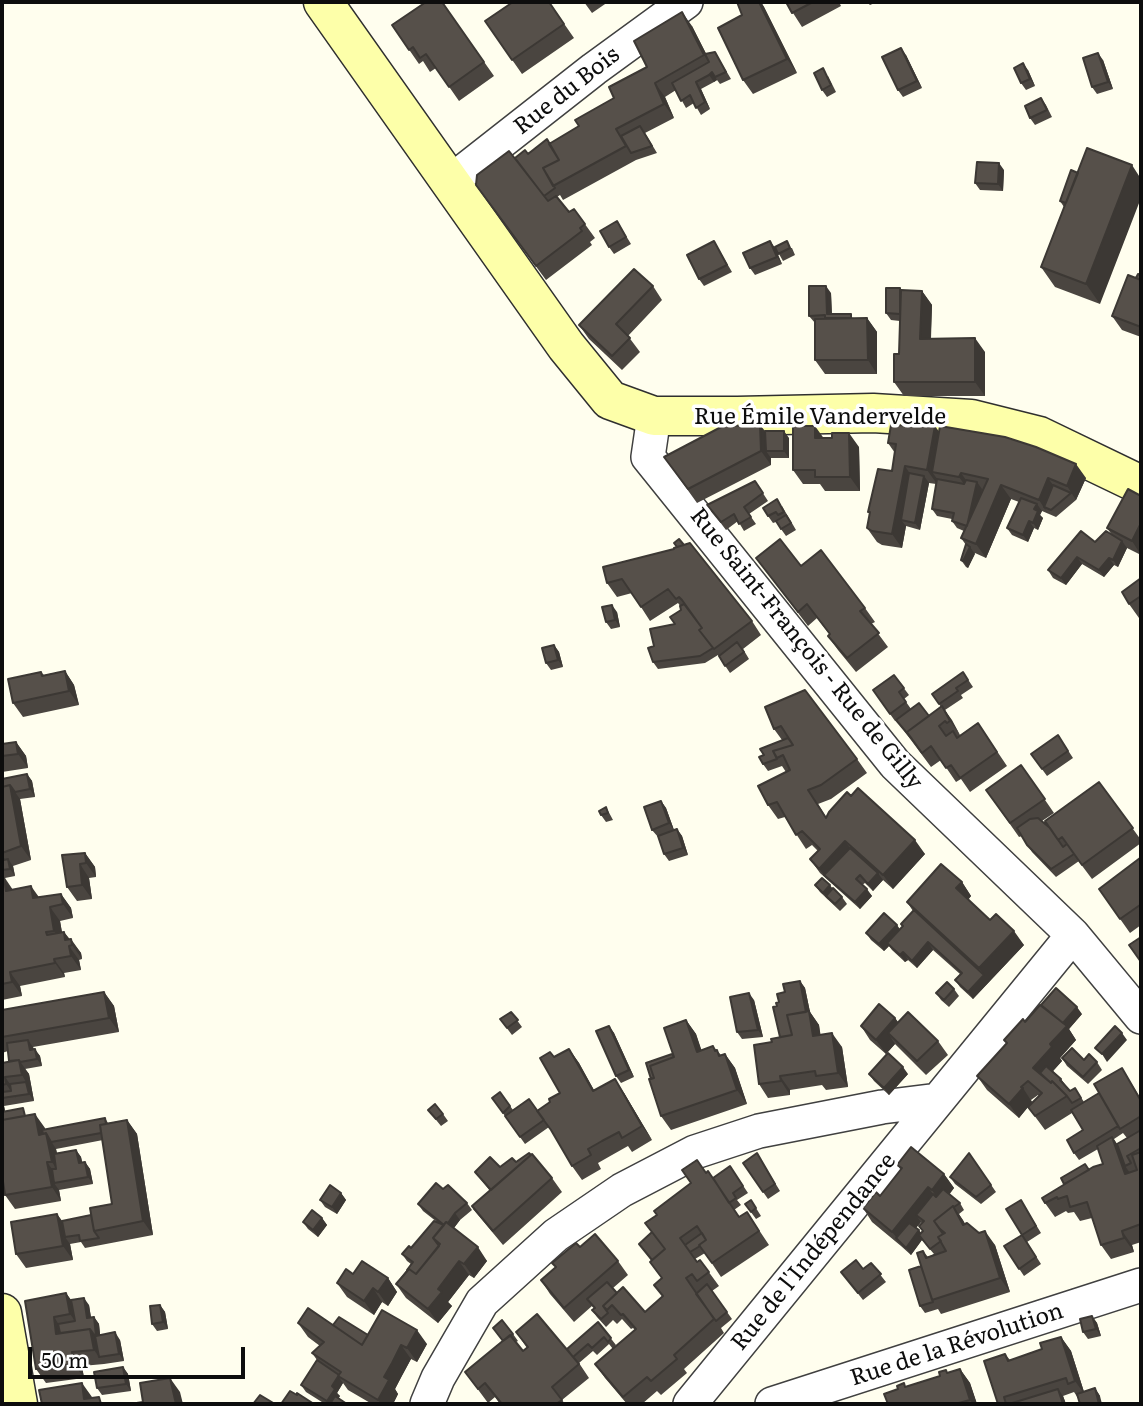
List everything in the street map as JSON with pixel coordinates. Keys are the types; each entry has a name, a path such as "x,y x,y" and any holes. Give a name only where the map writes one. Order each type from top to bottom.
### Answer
{"street":[{"name":"Rue Émile Vandervelde","path":"323,2 566,346 610,400 654,416 873,413 971,419 1040,436 1141,485"},
{"name":"Rue du Bois","path":"450,182 594,69 686,2"},
{"name":"Rue Saint-François - Rue de Gilly","path":"654,416 648,457 895,764 1073,935 1141,1017"},
{"name":"Rue de l'Indépendance","path":"690,1404 1073,935"},
{"path":"427,1404 438,1378 482,1302 556,1236 622,1190 695,1152 760,1131 882,1107 938,1100"},
{"name":"Rue de la Révolution","path":"772,1404 1141,1285"},
{"path":"2,1313 18,1404"}],"building":[{"path":"426,2 442,2 484,62 449,87 426,54 420,58 413,47 409,50 392,25"},
{"path":"513,2 549,2 564,24 512,60 485,21"},
{"path":"737,2 759,2 787,59 743,80 718,28 742,15"},
{"path":"786,2 813,2 792,13"},
{"path":"682,12 704,55 655,83 664,104 616,129 626,146 553,186 543,168 559,160 549,144 579,126 575,120 614,98 609,87 647,67 634,41"},
{"path":"901,48 917,81 898,90 882,57"},
{"path":"715,52 726,72 715,77 712,72 696,82 705,102 696,108 690,95 681,101 672,83 709,62 705,54"},
{"path":"1098,53 1108,82 1092,87 1083,58"},
{"path":"1023,63 1030,79 1021,83 1014,68"},
{"path":"823,68 831,85 822,90 814,73"},
{"path":"1041,98 1047,110 1030,118 1025,106"},
{"path":"640,126 652,146 631,153 621,136"},
{"path":"547,139 559,160 543,168 555,188 544,196 515,158 525,150 528,154"},
{"path":"1087,148 1132,165 1086,284 1041,267"},
{"path":"509,151 548,201 556,196 569,212 574,209 585,224 580,228 582,231 536,266 476,185 477,175"},
{"path":"977,162 999,163 998,184 975,183"},
{"path":"1071,170 1078,173 1066,203 1060,201"},
{"path":"617,221 626,237 609,247 600,231"},
{"path":"714,241 727,265 699,279 687,255"},
{"path":"770,241 777,257 750,268 743,253"},
{"path":"787,241 790,248 778,254 775,247"},
{"path":"634,269 653,286 616,324 630,338 612,356 579,325"},
{"path":"1128,275 1141,280 1141,327 1112,316"},
{"path":"809,286 826,286 827,314 851,314 851,318 809,316"},
{"path":"886,288 900,288 900,314 886,313"},
{"path":"901,290 922,291 920,339 975,338 975,382 894,382 894,354 899,354"},
{"path":"867,318 868,360 815,360 815,319"},
{"path":"760,425 761,451 688,489 664,457 723,426"},
{"path":"891,425 935,426 927,470 905,466 892,534 867,528 878,469 892,471 896,444 888,443"},
{"path":"793,426 815,426 815,438 832,438 832,433 849,433 850,477 815,477 815,470 793,470"},
{"path":"940,426 1005,437 1076,464 1067,486 1048,478 1039,500 1001,485 976,544 961,538 988,479 961,473 959,477 932,472"},
{"path":"765,431 784,431 784,451 766,451"},
{"path":"909,473 924,476 915,523 901,520"},
{"path":"937,479 964,484 966,480 977,482 967,526 952,521 954,513 932,509"},
{"path":"755,481 763,493 744,507 751,517 739,524 734,514 721,522 707,505"},
{"path":"1053,485 1071,493 1051,510 1044,507"},
{"path":"1128,489 1141,496 1141,523 1132,541 1107,528"},
{"path":"1021,498 1037,504 1034,509 1038,511 1033,523 1029,521 1023,535 1007,528"},
{"path":"777,499 784,512 768,516 763,508"},
{"path":"786,515 791,523 781,529 776,521"},
{"path":"1081,531 1095,542 1106,531 1122,541 1113,560 1109,558 1099,570 1077,557 1061,578 1048,570"},
{"path":"679,539 684,545 677,547 674,543"},
{"path":"780,539 801,566 821,550 865,608 860,611 879,633 847,658 828,636 830,634 807,604 798,612 756,558"},
{"path":"690,543 752,621 714,649 679,597 676,599 668,589 641,607 622,579 607,583 603,567"},
{"path":"966,544 970,547 963,561 961,560"},
{"path":"1141,578 1141,596 1129,604 1122,592"},
{"path":"684,604 713,648 700,656 653,662 648,648 654,646 650,629 675,624 670,617 681,610 680,606"},
{"path":"612,605 615,620 606,622 602,607"},
{"path":"737,642 744,652 725,666 719,656"},
{"path":"554,645 558,660 546,663 542,648"},
{"path":"65,671 69,691 13,703 8,679 41,672 42,676"},
{"path":"963,672 968,680 939,704 932,694"},
{"path":"894,675 904,688 899,692 906,702 890,714 873,690"},
{"path":"805,690 857,759 821,785 808,790 826,818 847,792 851,796 858,788 915,840 883,875 845,841 819,869 810,859 820,849 802,831 796,835 777,802 768,805 758,786 790,770 783,755 777,758 773,751 793,745 781,726 774,729 765,707"},
{"path":"919,703 929,716 907,732 912,739 896,720"},
{"path":"942,706 950,721 939,726 946,736 953,731 957,738 978,723 997,752 960,778 951,765 946,768 931,746 922,753 907,732"},
{"path":"1058,735 1068,751 1042,769 1031,754"},
{"path":"788,738 793,745 773,751 777,759 763,764 759,757 764,755 760,749"},
{"path":"16,742 18,754 2,756 2,744"},
{"path":"1021,765 1045,799 1010,823 986,790"},
{"path":"27,774 30,789 15,792 10,785 2,787 2,779"},
{"path":"1099,782 1133,828 1082,865 1062,837 1058,840 1045,821"},
{"path":"10,785 21,846 2,853 2,787"},
{"path":"661,801 669,823 652,830 644,807"},
{"path":"606,807 608,813 601,815 599,811"},
{"path":"1038,818 1050,828 1063,847 1067,844 1074,854 1051,869 1027,845 1017,828 1030,819"},
{"path":"677,829 683,848 664,854 658,836"},
{"path":"850,848 878,873 868,884 860,875 856,879 867,889 855,902 824,875"},
{"path":"85,853 86,863 80,864 82,885 67,887 62,855"},
{"path":"2,856 4,860 8,859 10,869 2,870"},
{"path":"1140,858 1141,907 1140,905 1120,919 1099,889"},
{"path":"941,864 962,882 956,888 990,920 996,914 1014,931 979,968 907,902"},
{"path":"2,878 6,891 31,886 33,898 61,894 63,904 50,907 54,931 46,932 47,935 64,932 65,940 71,939 72,945 69,946 71,956 54,959 55,963 10,972 12,982 2,984"},
{"path":"822,878 830,885 823,893 815,885"},
{"path":"833,888 842,897 835,904 826,896"},
{"path":"914,910 984,975 968,992 955,980 962,973 928,942 912,961 903,952 900,955 887,943"},
{"path":"884,913 897,925 879,944 866,933"},
{"path":"1141,937 1141,962 1129,945"},
{"path":"800,981 806,1012 787,1015 792,1035 780,1037 773,1007 779,1002 777,994 785,992 783,984"},
{"path":"947,982 954,989 944,1000 936,993"},
{"path":"1056,988 1077,1007 1063,1023 1041,1005"},
{"path":"104,992 109,1018 2,1037 2,1010"},
{"path":"749,993 758,1030 737,1032 730,997"},
{"path":"879,1004 895,1018 876,1040 861,1026"},
{"path":"1040,1005 1067,1026 1033,1068 1067,1096 1035,1116 1028,1107 1042,1093 1028,1081 1009,1104 977,1076 1007,1043 1004,1040"},
{"path":"809,1011 813,1036 832,1033 838,1073 816,1076 815,1071 780,1076 781,1081 759,1084 754,1045 792,1035 787,1015"},
{"path":"511,1012 518,1020 507,1028 500,1019"},
{"path":"908,1012 938,1041 917,1061 888,1033"},
{"path":"686,1020 697,1052 713,1046 719,1056 725,1054 737,1090 661,1116 649,1079 654,1078 650,1066 674,1057 664,1028"},
{"path":"609,1026 629,1070 616,1076 596,1031"},
{"path":"1115,1026 1122,1033 1102,1054 1095,1048"},
{"path":"28,1040 30,1050 35,1049 37,1059 9,1061 7,1043"},
{"path":"1072,1048 1084,1060 1089,1054 1097,1062 1083,1077 1062,1058"},
{"path":"569,1049 593,1091 615,1079 642,1126 622,1138 619,1132 588,1149 591,1155 572,1166 537,1111 560,1093 540,1058 550,1052 554,1057"},
{"path":"888,1053 903,1067 884,1088 869,1074"},
{"path":"672,1054 674,1057 650,1066 654,1078 651,1079 646,1063"},
{"path":"19,1060 22,1075 5,1077 6,1084 2,1085 2,1063"},
{"path":"1046,1066 1070,1091 1075,1088 1081,1098 1072,1103 1052,1081 1051,1083 1040,1073"},
{"path":"1122,1068 1141,1101 1141,1116 1120,1129 1094,1084"},
{"path":"26,1082 29,1094 2,1098 2,1092 11,1091 10,1084"},
{"path":"500,1092 510,1106 503,1113 492,1098"},
{"path":"1099,1093 1118,1126 1074,1153 1067,1140 1083,1130 1071,1110"},
{"path":"529,1099 544,1120 520,1137 505,1116"},
{"path":"435,1104 443,1114 436,1119 428,1110"},
{"path":"23,1108 25,1116 2,1120 2,1112"},
{"path":"35,1114 39,1135 46,1133 52,1162 47,1162 52,1187 5,1195 2,1175 2,1120"},
{"path":"105,1118 106,1124 100,1125 101,1133 51,1142 42,1130"},
{"path":"127,1120 143,1221 94,1231 90,1208 112,1204 100,1125"},
{"path":"1141,1130 1141,1148 1127,1156 1131,1163 1125,1166 1117,1144"},
{"path":"1112,1137 1125,1174 1137,1170 1132,1155 1141,1152 1141,1224 1122,1231 1124,1238 1101,1245 1087,1202 1070,1207 1067,1196 1045,1203 1042,1198 1093,1167 1103,1164 1097,1146"},
{"path":"911,1147 944,1174 932,1190 928,1187 892,1232 863,1208 876,1192 880,1196 902,1168 897,1165"},
{"path":"76,1150 79,1163 85,1162 88,1177 54,1183 54,1154"},
{"path":"529,1153 531,1155 491,1190 475,1172 490,1157 500,1167 512,1158 516,1162"},
{"path":"757,1153 775,1184 763,1192 743,1163"},
{"path":"969,1153 991,1185 976,1197 950,1177"},
{"path":"532,1154 552,1178 493,1231 472,1206"},
{"path":"697,1160 706,1173 708,1171 739,1217 747,1212 759,1231 712,1263 699,1245 706,1240 697,1226 680,1238 697,1262 700,1260 709,1272 697,1281 692,1274 686,1278 714,1319 674,1355 677,1359 651,1381 647,1377 623,1397 595,1364 636,1329 612,1305 607,1310 603,1306 623,1287 645,1312 663,1296 654,1285 662,1278 650,1262 665,1249 645,1223 657,1215 654,1211 691,1183 682,1170"},
{"path":"1085,1164 1089,1170 1064,1184 1061,1178"},
{"path":"730,1166 743,1186 733,1193 736,1198 729,1203 713,1178"},
{"path":"436,1183 443,1189 448,1185 467,1203 444,1225 418,1204"},
{"path":"330,1185 341,1193 332,1207 320,1200"},
{"path":"943,1189 960,1203 934,1221 943,1234 938,1237 941,1241 930,1249 919,1235 923,1231 919,1226 924,1221 916,1215 933,1194 936,1197"},
{"path":"751,1200 756,1208 751,1212 745,1204"},
{"path":"1021,1200 1036,1226 1022,1235 1006,1209"},
{"path":"953,1206 963,1225 967,1223 979,1233 985,1231 1000,1278 932,1300 917,1253 923,1251 926,1258 946,1251 938,1237 945,1233 934,1221"},
{"path":"312,1210 322,1218 313,1230 303,1222"},
{"path":"57,1214 63,1246 16,1254 11,1222"},
{"path":"91,1215 94,1231 99,1238 80,1241 79,1235 65,1237 62,1221"},
{"path":"434,1221 444,1225 433,1238 439,1246 416,1274 407,1270 413,1262 402,1254 409,1246 411,1248"},
{"path":"446,1222 478,1247 464,1264 459,1261 438,1289 442,1292 428,1309 396,1284 409,1269 416,1274 440,1244 433,1238"},
{"path":"909,1223 919,1230 906,1248 896,1238"},
{"path":"652,1232 665,1249 652,1260 639,1244"},
{"path":"702,1233 706,1240 690,1252 685,1245"},
{"path":"595,1234 618,1261 564,1308 541,1280 556,1267 552,1263 576,1243 580,1247"},
{"path":"1022,1235 1036,1257 1019,1269 1004,1246"},
{"path":"856,1260 863,1269 871,1263 881,1274 858,1293 841,1272"},
{"path":"362,1261 388,1278 378,1292 373,1288 364,1301 337,1283 346,1269 353,1274"},
{"path":"921,1266 933,1302 920,1306 909,1270"},
{"path":"607,1282 617,1293 603,1306 608,1313 601,1319 592,1310 595,1308 587,1299"},
{"path":"707,1284 727,1312 716,1321 696,1294"},
{"path":"66,1293 70,1314 54,1317 56,1334 90,1329 94,1350 72,1352 74,1364 36,1369 25,1301"},
{"path":"84,1298 87,1318 94,1317 96,1336 115,1332 119,1354 99,1357 95,1336 90,1329 60,1333 58,1324 75,1321 71,1300"},
{"path":"160,1305 163,1322 152,1324 150,1306"},
{"path":"308,1308 362,1345 382,1310 417,1330 407,1348 401,1345 384,1377 389,1380 378,1400 338,1376 341,1372 312,1353 324,1342 298,1323"},
{"path":"537,1314 579,1364 552,1387 562,1400 556,1404 502,1404 485,1383 478,1389 465,1372 510,1335 523,1351 528,1347 516,1332"},
{"path":"1092,1316 1096,1329 1083,1332 1080,1319"},
{"path":"339,1317 368,1335 362,1345 333,1325"},
{"path":"502,1320 513,1334 503,1341 493,1328"},
{"path":"598,1322 611,1338 608,1342 604,1337 592,1348 588,1344 573,1357 567,1349"},
{"path":"1061,1337 1075,1381 1068,1384 1066,1378 1004,1397 1006,1404 998,1404 984,1361 1005,1354 1008,1361 1042,1349 1040,1343"},
{"path":"317,1360 339,1375 332,1386 335,1389 327,1401 301,1385"},
{"path":"123,1367 126,1384 97,1388 94,1372"},
{"path":"960,1369 970,1400 955,1404 888,1404 884,1394 898,1389 897,1386 904,1383 905,1387 940,1376 939,1372 946,1370 947,1373"},
{"path":"170,1378 176,1404 130,1404 143,1402 140,1383"},
{"path":"82,1383 84,1399 99,1397 101,1404 42,1404 39,1390"},
{"path":"1095,1388 1099,1404 1080,1404 1077,1394"},
{"path":"1058,1389 1063,1404 1009,1404"},
{"path":"290,1391 297,1393 314,1404 281,1404"},
{"path":"260,1395 275,1404 253,1404"},
{"path":"335,1396 347,1404 330,1404"}]}
